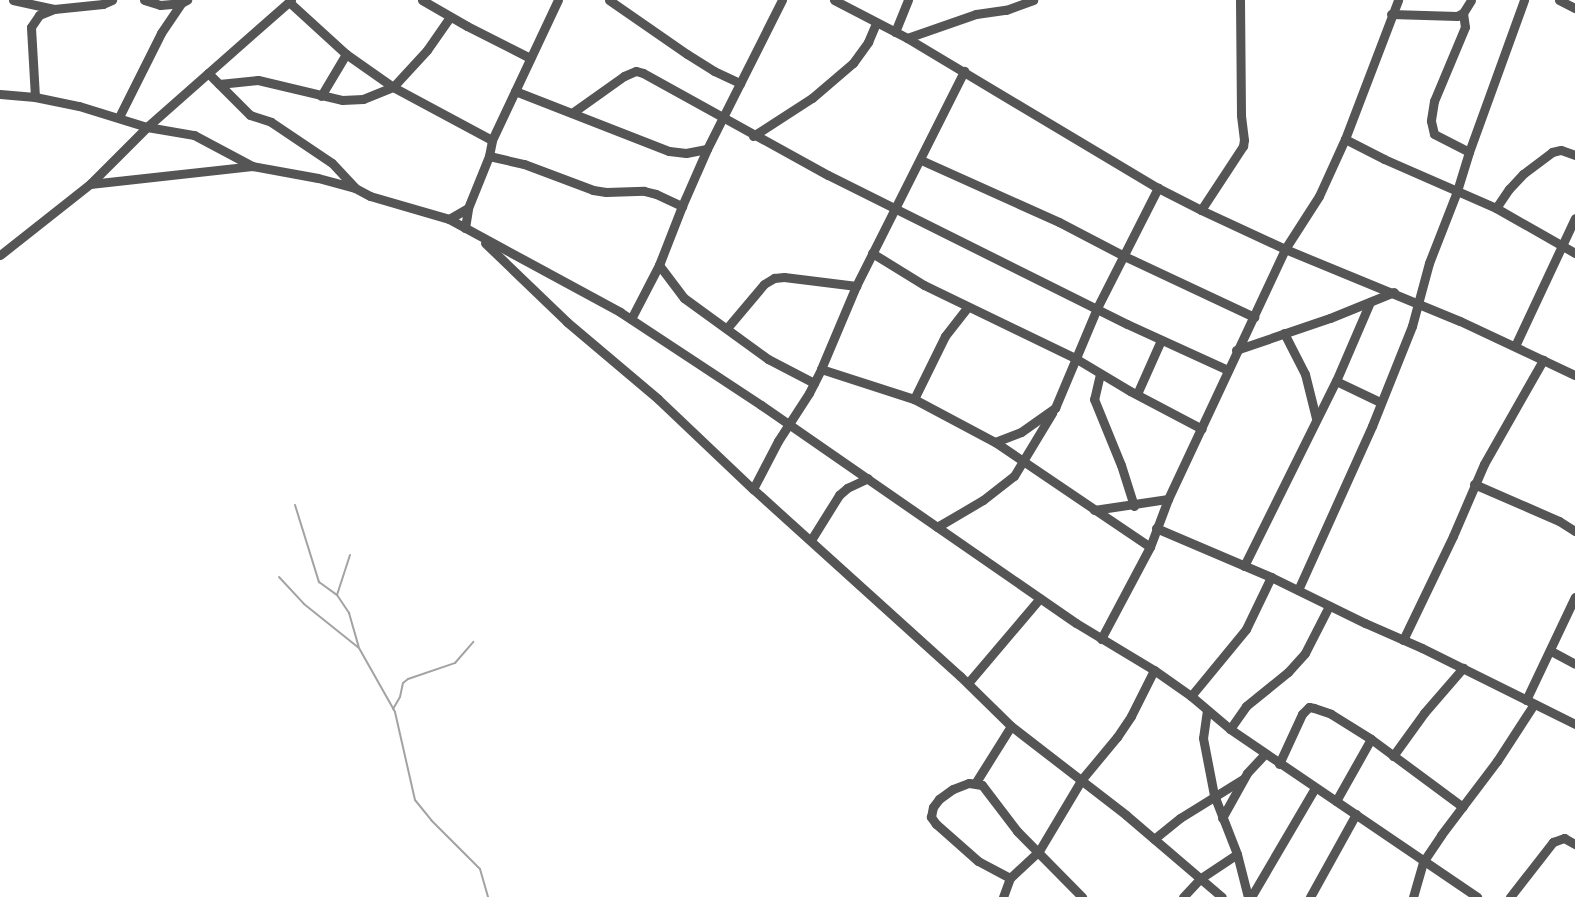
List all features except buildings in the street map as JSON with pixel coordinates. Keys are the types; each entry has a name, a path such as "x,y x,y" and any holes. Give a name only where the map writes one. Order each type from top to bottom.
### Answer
{"street":[{"path":"13,0 54,9"},
{"path":"35,97 31,27 39,15 54,9 103,4 112,0"},
{"path":"144,0 160,5 184,2"},
{"path":"422,0 450,17 530,58"},
{"path":"465,228 468,208 489,156 492,140 558,0"},
{"path":"610,0 687,54 714,71 740,83"},
{"path":"631,319 660,265 682,206 707,149 724,119 782,0"},
{"path":"834,0 908,38 925,50 964,71 1158,188 1201,210 1285,249 1394,292 1575,375"},
{"path":"895,32 908,0"},
{"path":"908,38 976,14 1006,10 1033,0"},
{"path":"1201,210 1243,146 1240,0"},
{"path":"1101,639 1150,547 1168,499 1202,429 1236,350 1254,317 1285,249 1319,196 1345,139 1391,14 1398,0"},
{"path":"1391,14 1451,17 1463,13 1472,0"},
{"path":"1298,590 1412,326 1429,263 1457,191 1469,152 1524,0"},
{"path":"1559,0 1575,8"},
{"path":"0,255 90,184 147,127 290,1 346,54 393,86 492,140"},
{"path":"119,117 161,33 184,2"},
{"path":"1463,13 1465,27 1434,102 1431,121 1434,134 1469,152"},
{"path":"219,84 258,80 342,100 363,99 393,86 427,50 450,17"},
{"path":"753,136 812,98 854,63 868,42 876,23"},
{"path":"321,96 346,54"},
{"path":"572,113 624,76 636,71 657,80 753,136 895,208 1161,340 1228,370"},
{"path":"753,489 788,423 814,383 856,286 964,71"},
{"path":"208,73 250,115 271,122 332,163 355,188"},
{"path":"515,91 669,151 686,153 707,149"},
{"path":"0,94 35,97 119,117 147,127 194,135 252,166 355,188 370,196 449,219 631,319 788,423 936,527 1101,639 1154,670 1279,764 1477,897"},
{"path":"1345,139 1384,159 1496,208 1575,253"},
{"path":"1496,208 1509,189 1523,174 1552,152 1561,150 1575,155"},
{"path":"489,156 524,164 593,190 606,192 644,191 656,194 682,206"},
{"path":"920,160 1059,222 1124,256 1254,317"},
{"path":"90,184 252,166"},
{"path":"936,527 983,500 1014,476 1024,462 1055,408 1097,308 1158,188"},
{"path":"449,219 468,208"},
{"path":"1515,346 1575,218"},
{"path":"478,236 567,322 658,399 753,489 968,683 1012,726 1082,780 1222,897"},
{"path":"872,253 904,274 967,308 1075,358 1100,374 1202,429"},
{"path":"660,265 684,298 768,359 814,383"},
{"path":"727,328 764,284 774,278 784,276 856,286"},
{"path":"1236,350 1394,292"},
{"path":"1244,566 1336,381 1370,302"},
{"path":"914,399 945,336 967,308"},
{"path":"1284,333 1305,374 1316,418"},
{"path":"1137,394 1161,340"},
{"path":"1403,640 1453,536 1474,484 1543,360"},
{"path":"821,369 914,399 994,442 1150,547"},
{"path":"1100,374 1094,399 1121,465 1134,506"},
{"path":"1336,381 1380,402"},
{"path":"994,442 1032,426 1055,408"},
{"path":"811,540 839,495 847,488 868,478"},
{"path":"1474,484 1559,521 1575,531"},
{"path":"1094,510 1134,506 1168,499"},
{"path":"1156,528 1298,590 1463,668 1575,724"},
{"path":"1191,696 1246,629 1271,578"},
{"path":"1413,897 1424,862 1497,760 1530,702 1575,597"},
{"path":"968,683 1040,598"},
{"path":"1230,729 1246,706 1288,672 1306,653 1329,606"},
{"path":"1551,651 1575,664"},
{"path":"1393,756 1424,713 1463,668"},
{"path":"1004,897 1010,878 1039,851 1082,780 1122,730 1154,670"},
{"path":"1279,764 1302,714 1309,708 1331,714 1371,739 1462,807"},
{"path":"1208,710 1203,738 1214,795 1237,854 1249,897"},
{"path":"1010,878 978,861 930,817 933,807 939,799 953,790 976,782 1012,726"},
{"path":"1336,801 1371,739"},
{"path":"1222,818 1243,779 1266,754"},
{"path":"1154,840 1180,818 1214,795 1243,779"},
{"path":"976,782 987,789 1017,831 1039,851 1082,897"},
{"path":"1249,897 1315,788"},
{"path":"1310,897 1356,814"},
{"path":"1510,897 1552,842 1564,838 1575,844"},
{"path":"1183,897 1201,878 1237,854"}],"waterway":[{"path":"295,505 319,582 337,595 349,613 359,647"},
{"path":"337,595 350,555"},
{"path":"279,577 304,604 359,648 395,712 415,800 431,820 480,869 488,897"},
{"path":"393,709 400,697 403,683 408,679 455,663 473,642"}]}
